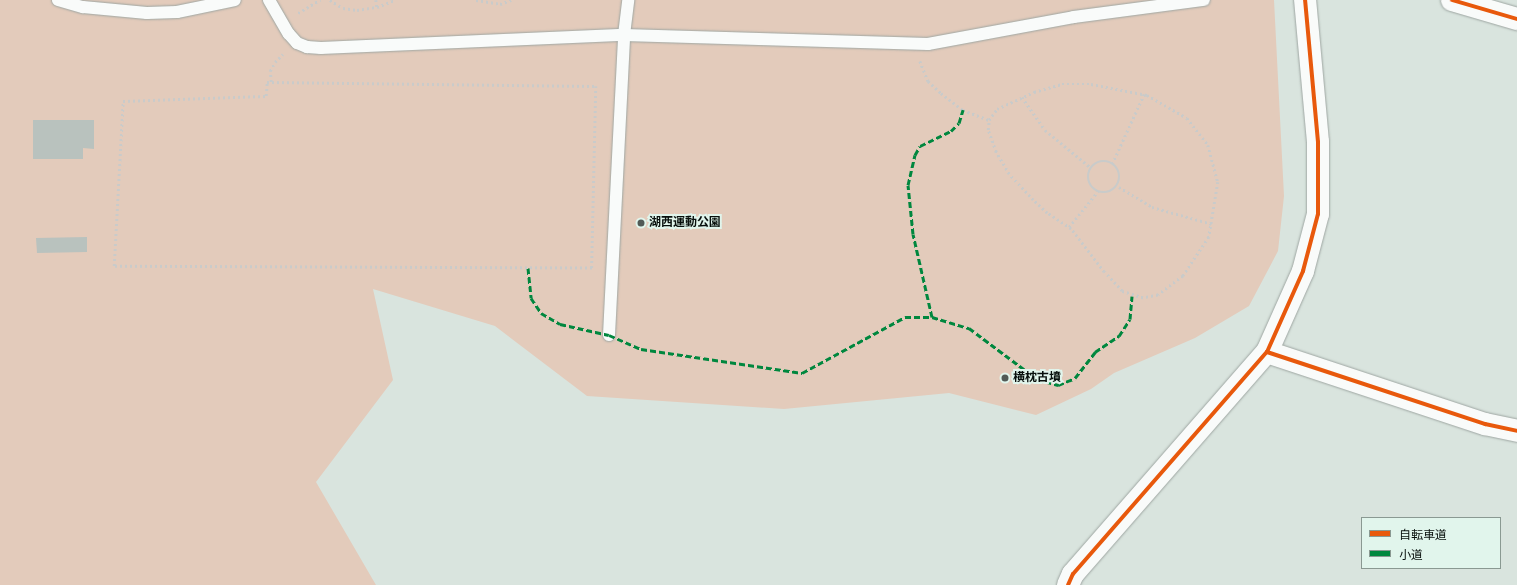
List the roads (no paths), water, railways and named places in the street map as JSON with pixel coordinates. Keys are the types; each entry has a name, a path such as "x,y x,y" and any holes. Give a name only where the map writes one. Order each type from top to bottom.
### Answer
{"street":[{"path":"1068,585 1073,574 1267,352 1303,271 1318,214 1318,142 1305,0"},
{"path":"1452,0 1517,18"},
{"path":"1267,352 1484,424 1517,432"}],"lane":[{"path":"58,0 83,7 146,13 177,12 236,0"},
{"path":"269,0 282,23 297,43 307,47 624,35 919,44 1074,17 1204,0"},
{"path":"609,335 624,35 628,0"}],"place":[{"name":"湖西運動公園","path":"641,223"},
{"name":"横枕古墳","path":"1005,378"}]}
